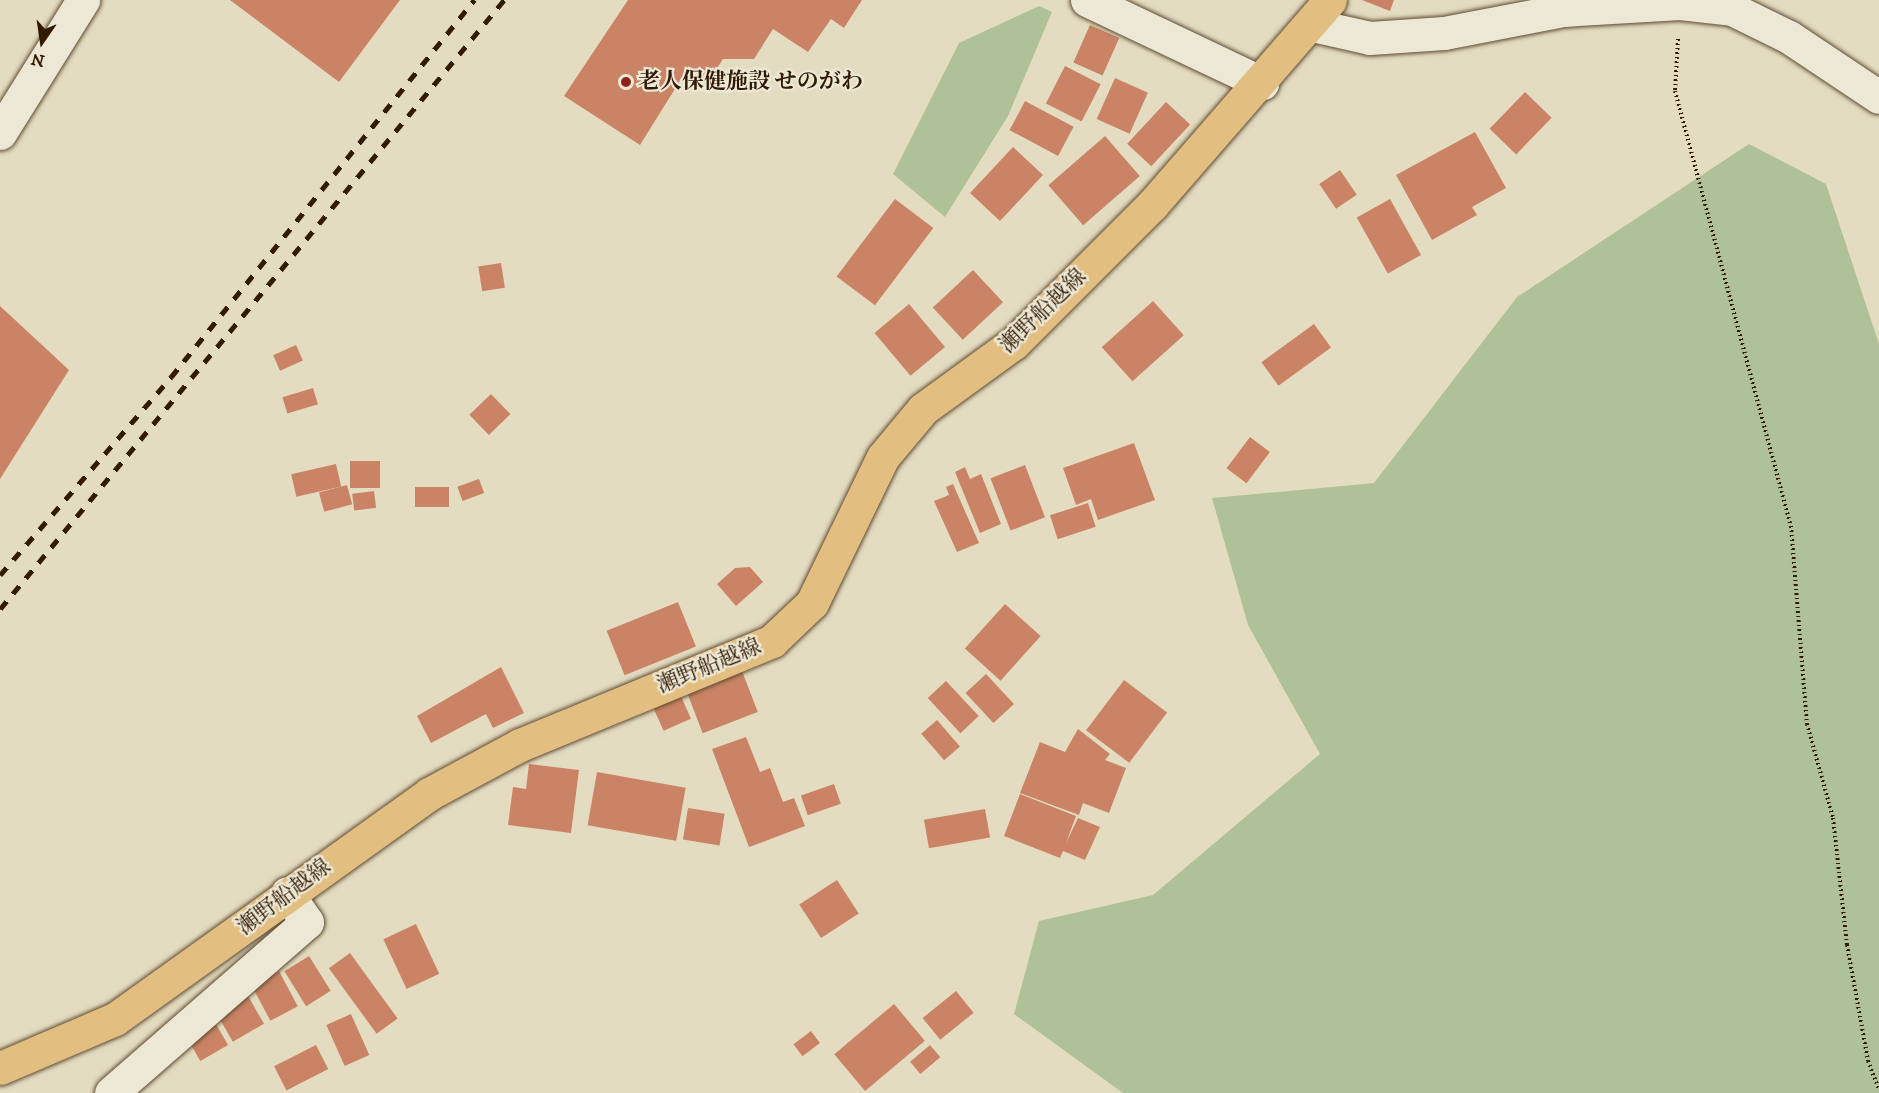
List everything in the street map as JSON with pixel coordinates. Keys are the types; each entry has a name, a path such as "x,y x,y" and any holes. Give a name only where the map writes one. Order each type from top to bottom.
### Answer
{"main road":[{"name":"瀬野船越線","path":"0,1068 115,1019 419,800 520,746 772,641 812,603 883,457 923,409 1014,343 1152,205 1262,83 1321,12"}],"street":[{"path":"0,133 84,0"},
{"path":"1087,0 1262,83"},
{"path":"1321,12 1370,38 1444,33 1563,10 1680,3 1731,9 1789,37 1879,97"},
{"path":"111,1093 308,922 287,893"}],"path":[{"path":"1680,3 1675,91 1791,526 1807,724 1833,818 1847,945 1868,1061 1879,1090"}],"green space":[{"path":"1039,6 1052,12 1008,116 945,217 893,174 959,43"},
{"path":"1749,144 1826,184 1879,344 1879,1093 1123,1093 1014,1014 1039,921 1153,895 1320,754 1248,625 1212,498 1374,483 1517,297"}],"building":[{"path":"230,0 400,0 339,82"},
{"name":"老人保健施設 せのがわ","path":"628,0 862,0 844,28 831,19 808,52 773,29 754,59 723,59 708,82 688,68 640,145 564,96"},
{"path":"1362,0 1394,0 1390,11"},
{"path":"1090,25 1119,38 1103,75 1073,62"},
{"path":"1065,66 1101,84 1082,122 1046,103"},
{"path":"1115,78 1148,93 1130,134 1097,119"},
{"path":"1525,92 1552,118 1516,154 1490,129"},
{"path":"1025,101 1074,127 1058,156 1010,130"},
{"path":"1166,102 1190,125 1151,166 1127,144"},
{"path":"1475,132 1506,188 1472,207 1477,215 1432,240 1396,175"},
{"path":"1105,136 1140,176 1083,225 1048,185"},
{"path":"1013,147 1043,175 1000,221 970,193"},
{"path":"1340,170 1357,195 1336,209 1319,184"},
{"path":"895,199 933,228 875,305 837,276"},
{"path":"1390,199 1421,255 1388,273 1357,217"},
{"path":"501,263 505,288 482,291 478,267"},
{"path":"973,270 1003,302 963,340 933,308"},
{"path":"1153,301 1184,335 1133,381 1102,347"},
{"path":"909,304 945,347 911,376 875,333"},
{"path":"0,306 69,370 0,479"},
{"path":"1314,324 1331,347 1278,386 1261,362"},
{"path":"296,345 303,361 280,371 273,355"},
{"path":"313,388 318,404 287,414 282,397"},
{"path":"491,394 510,414 489,435 469,415"},
{"path":"1250,437 1270,452 1246,483 1227,468"},
{"path":"1134,443 1155,500 1098,520 1091,499 1076,505 1063,468"},
{"path":"350,461 380,461 380,488 350,488"},
{"path":"336,464 341,486 296,497 291,474"},
{"path":"1025,465 1045,517 1011,531 990,478"},
{"path":"965,467 970,479 981,474 1001,524 980,533 955,472"},
{"path":"479,479 484,493 463,501 457,487"},
{"path":"953,484 979,543 957,552 934,501 949,495 946,487"},
{"path":"347,485 352,504 324,512 319,493"},
{"path":"415,487 449,487 449,507 415,507"},
{"path":"374,491 376,508 354,511 352,494"},
{"path":"1088,503 1096,527 1058,539 1050,515"},
{"path":"750,567 763,582 736,606 717,584 735,568"},
{"path":"678,602 696,647 625,675 607,631"},
{"path":"1005,604 1041,636 1001,681 965,649"},
{"path":"501,667 524,713 493,728 486,714 431,743 417,716"},
{"path":"742,671 758,712 703,733 687,692"},
{"path":"986,674 1014,704 993,723 966,693"},
{"path":"1124,680 1167,712 1129,763 1086,730"},
{"path":"946,681 979,716 960,733 928,698"},
{"path":"680,694 691,719 664,731 653,706"},
{"path":"937,720 960,746 944,760 921,734"},
{"path":"1078,729 1110,754 1105,760 1126,768 1109,813 1083,803 1079,815 1020,793 1040,742 1065,752"},
{"path":"746,737 760,772 770,768 783,802 794,798 805,826 749,847 712,749"},
{"path":"529,764 579,770 571,833 508,825 513,787 526,789"},
{"path":"597,772 686,788 676,841 588,825"},
{"path":"834,784 841,804 808,815 801,795"},
{"path":"1020,794 1076,816 1066,843 1078,818 1100,827 1085,860 1063,851 1060,858 1004,836"},
{"path":"688,808 725,814 720,845 683,840"},
{"path":"985,809 990,838 929,848 924,820"},
{"path":"837,880 859,914 821,938 799,905"},
{"path":"416,924 439,974 407,989 383,939"},
{"path":"350,953 398,1019 377,1034 329,968"},
{"path":"309,956 331,991 306,1006 284,971"},
{"path":"279,971 298,1006 270,1021 252,986"},
{"path":"956,991 974,1013 940,1040 923,1018"},
{"path":"248,996 264,1024 233,1042 217,1014"},
{"path":"894,1004 925,1041 865,1091 834,1054"},
{"path":"351,1014 369,1055 345,1066 326,1025"},
{"path":"213,1019 228,1045 200,1061 185,1035"},
{"path":"811,1031 820,1043 802,1056 793,1044"},
{"path":"316,1045 328,1069 286,1090 274,1066"},
{"path":"930,1045 940,1057 920,1074 910,1062"}],"railway":[{"path":"0,575 171,377 474,0"},
{"path":"0,609 504,0"}],"place":[{"name":"老人保健施設 せのがわ","path":"626,82"}]}
